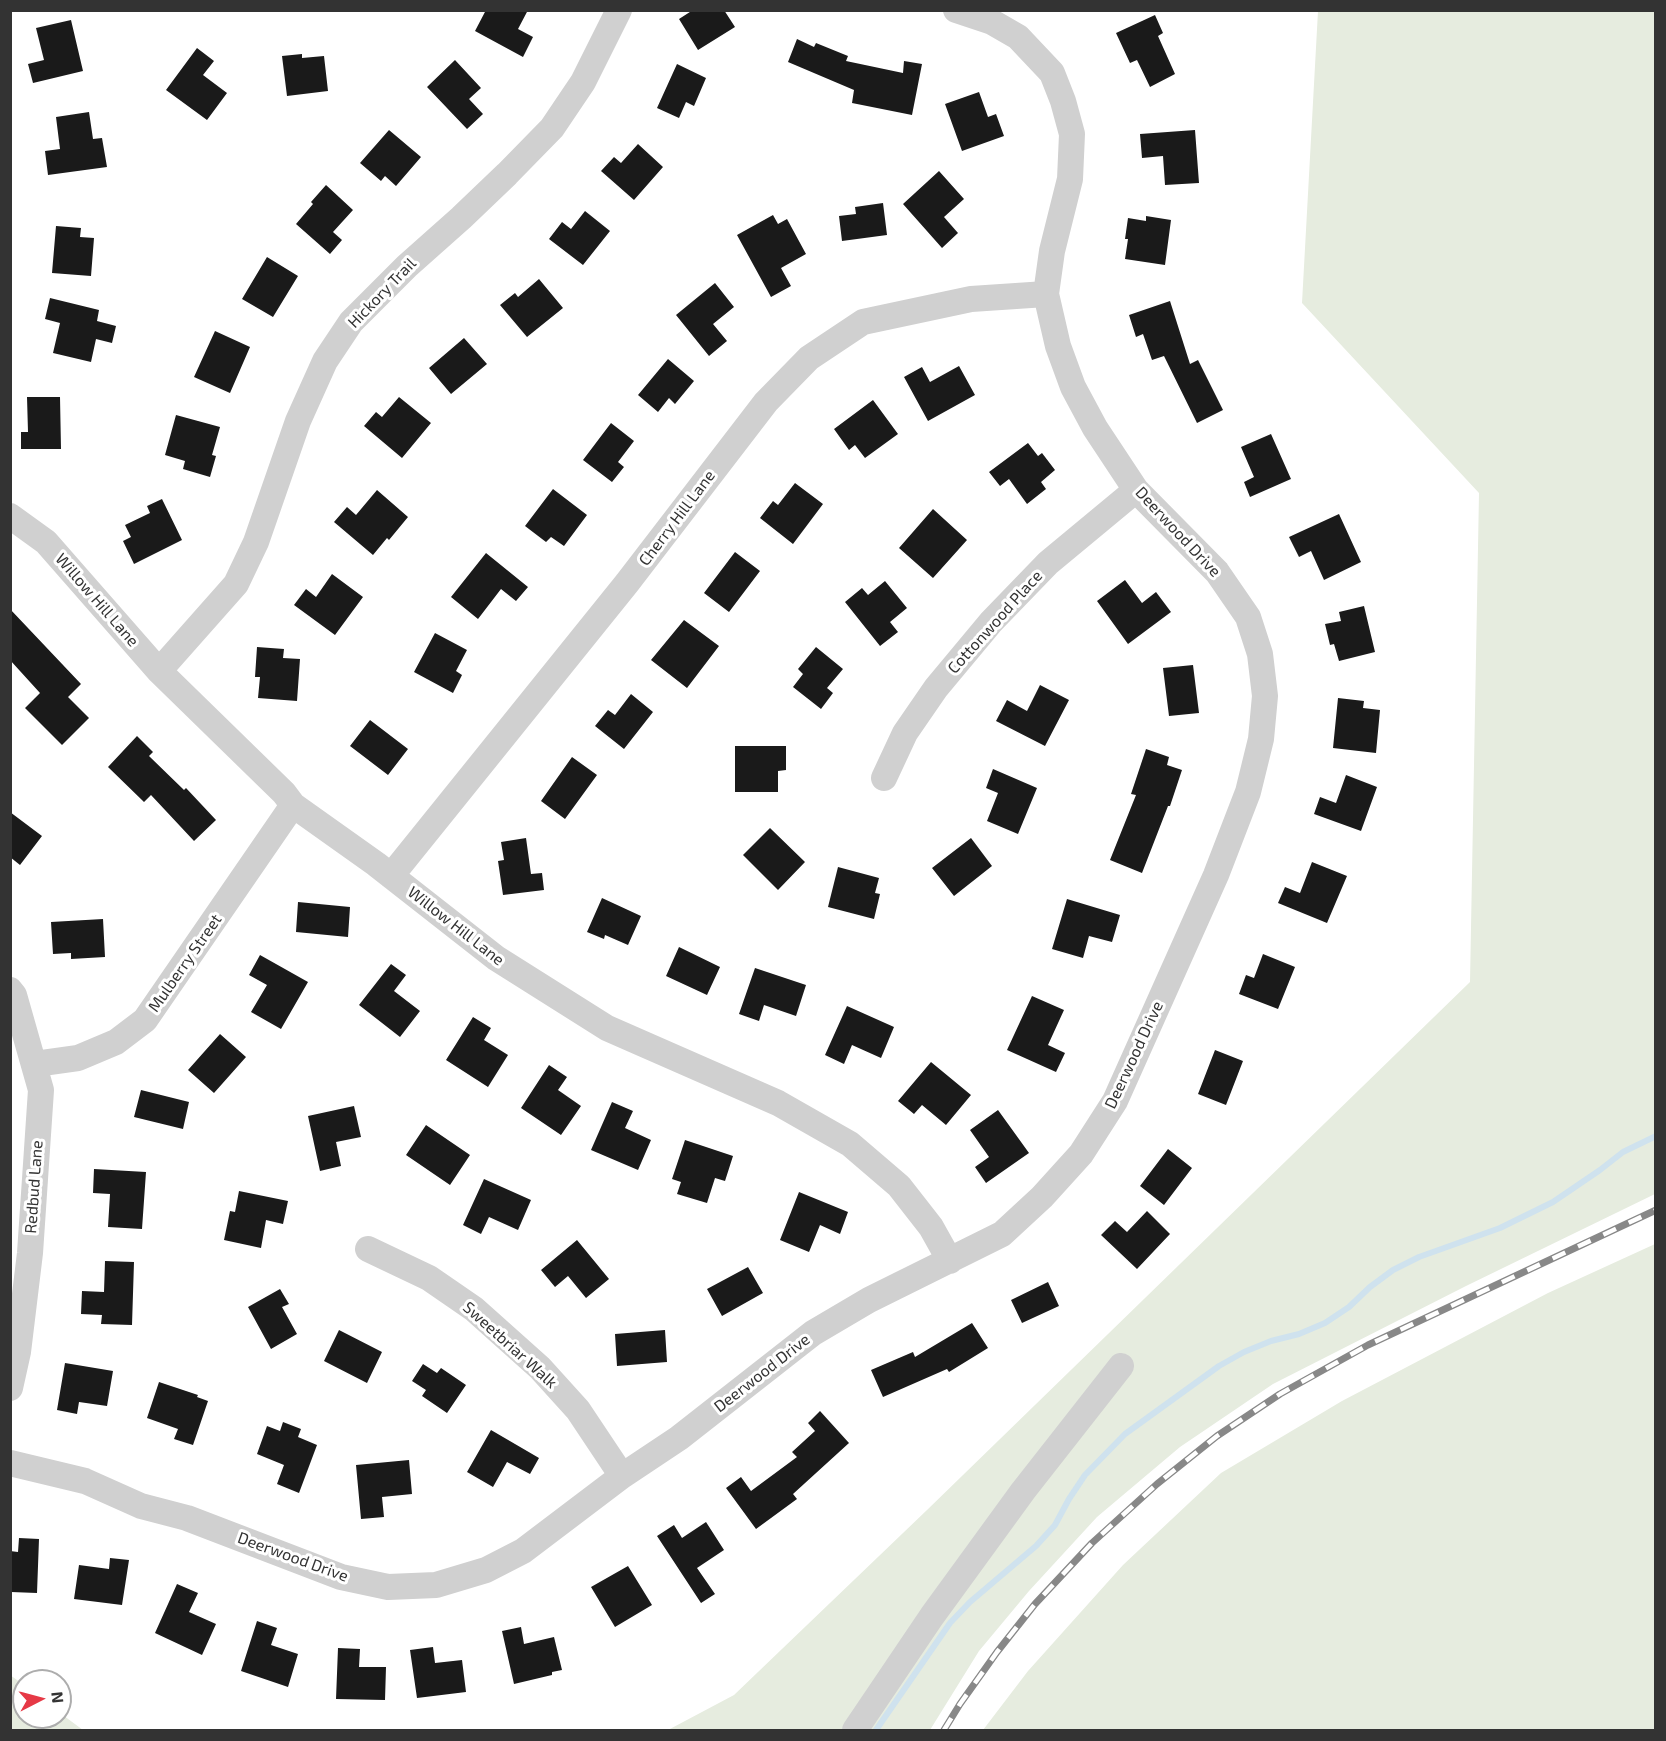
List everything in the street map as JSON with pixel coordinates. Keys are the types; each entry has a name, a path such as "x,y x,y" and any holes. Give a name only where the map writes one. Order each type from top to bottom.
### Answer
{"street":[{"name":"Hickory Trail","path":"159,671 236,584 256,543 298,421 325,361 351,322 552,128 583,82 619,10"},
{"name":"Deerwood Drive","path":"10,1463 85,1481 141,1506 196,1522 341,1577 388,1587 436,1585 486,1570 523,1551 622,1476 679,1438 813,1333 869,1300 1002,1234 1042,1197 1081,1154 1115,1101 1216,874 1248,792 1258,749 1265,696 1260,654 1248,617 1217,572 1136,490 1095,428 1072,387 1058,346 1046,294 1052,251 1070,179 1072,135 1063,100 1052,73 1018,37 992,22 956,10"},
{"name":"Cherry Hill Lane","path":"391,876 627,583 766,402 809,358 863,322 971,299 1046,294"},
{"name":"Cottonwood Place","path":"884,778 905,733 936,688 991,622 1048,563 1136,490"},
{"name":"Willow Hill Lane","path":"10,516 46,542 159,671 293,805 391,876 495,958 608,1028 778,1103 850,1144 899,1186 931,1227 950,1261"},
{"name":"Mulberry Street","path":"34,1064 78,1058 116,1042 145,1020 293,805"},
{"name":"Redbud Lane","path":"10,990 14,995 41,1090 30,1253 18,1352 10,1388"},
{"name":"Sweetbriar Walk","path":"368,1249 429,1278 474,1309 540,1368 578,1410 622,1476"},
{"path":"855,1731 932,1616 988,1539 1121,1366"}],"shaded area":[{"path":"1318,11 1655,11 1655,1194 1273,1384 1180,1447 1097,1517 1029,1591 979,1651 930,1730 668,1730 734,1695 1470,982 1479,493 1302,303"},
{"path":"1655,1244 1655,1730 983,1730 1028,1671 1123,1565 1221,1473 1342,1401 1548,1293"},
{"path":"10,1675 12,1676 12,1729 72,1729 72,1722 83,1730 11,1730"}],"building":[{"path":"486,10 528,10 518,29 533,37 523,57 475,31"},
{"path":"693,10 724,10 735,27 698,50 679,19"},
{"path":"1155,15 1163,33 1158,36 1175,74 1150,87 1137,60 1130,63 1116,33"},
{"path":"71,20 83,71 33,83 28,64 44,60 36,28"},
{"path":"797,39 814,47 816,43 848,56 846,61 903,73 904,61 922,64 912,115 852,103 854,90 788,62"},
{"path":"197,48 214,61 203,75 227,93 207,120 166,90"},
{"path":"302,54 302,58 324,56 328,91 287,96 282,56"},
{"path":"455,60 481,88 469,99 483,114 467,129 427,87"},
{"path":"677,64 706,78 694,106 686,102 679,118 657,108"},
{"path":"979,92 988,117 996,114 1004,136 962,151 945,104"},
{"path":"89,112 93,139 102,138 107,167 48,175 45,151 60,149 56,117"},
{"path":"389,130 421,157 396,186 385,176 381,181 360,163"},
{"path":"1195,130 1199,183 1165,185 1163,156 1142,158 1140,134"},
{"path":"638,144 663,167 634,200 601,171 614,157 621,163"},
{"path":"939,171 964,199 944,217 958,233 942,248 903,204"},
{"path":"326,185 353,210 333,232 342,240 330,254 296,224"},
{"path":"883,203 887,235 842,241 839,216 856,214 855,207"},
{"path":"585,211 610,231 583,265 549,239 562,222 571,229"},
{"path":"773,215 778,224 787,219 806,254 781,268 791,286 771,297 737,235"},
{"path":"1146,216 1171,220 1165,265 1125,259 1128,218 1146,221"},
{"path":"56,226 81,228 80,237 94,238 91,276 52,273"},
{"path":"267,257 298,276 273,317 242,299"},
{"path":"539,279 563,308 527,337 500,305 515,293 518,297"},
{"path":"715,283 734,307 713,324 727,341 709,356 676,315"},
{"path":"50,298 99,310 97,321 116,326 112,343 96,339 91,362 53,353 60,323 45,319"},
{"path":"1170,301 1190,364 1198,360 1223,410 1197,423 1164,356 1152,360 1143,334 1136,337 1129,315"},
{"path":"215,331 250,347 230,393 194,377"},
{"path":"464,338 487,364 451,394 429,368"},
{"path":"668,359 694,381 675,404 669,398 658,412 638,395"},
{"path":"959,366 975,395 928,421 904,377 922,367 930,382"},
{"path":"27,397 60,397 61,449 21,449 21,432 28,432"},
{"path":"399,397 431,423 402,458 364,426 376,412 382,417"},
{"path":"873,400 898,434 865,458 855,445 849,450 834,429"},
{"path":"176,415 220,427 212,455 216,456 210,477 183,469 185,461 165,455"},
{"path":"611,423 634,441 618,462 624,467 612,482 583,460"},
{"path":"1271,434 1291,479 1250,497 1244,482 1254,477 1241,447"},
{"path":"1028,443 1038,456 1042,453 1055,470 1041,482 1046,489 1027,504 1009,479 1000,486 989,472"},
{"path":"795,483 823,504 793,544 760,518 773,501 778,505"},
{"path":"553,489 587,515 564,546 551,537 546,542 525,526"},
{"path":"377,490 408,517 373,555 334,522 347,507 356,515"},
{"path":"162,499 182,540 134,564 123,541 131,537 125,525 150,513 147,506"},
{"path":"933,509 967,540 933,578 899,548"},
{"path":"1339,514 1361,562 1324,580 1311,551 1299,557 1289,537"},
{"path":"735,552 760,571 729,612 704,593"},
{"path":"486,553 528,587 516,601 501,589 478,619 451,597"},
{"path":"332,574 363,597 335,635 294,605 306,589 316,597"},
{"path":"1125,580 1142,603 1156,592 1171,612 1128,644 1097,601"},
{"path":"885,581 907,608 890,622 898,632 880,646 845,602 862,588 868,595"},
{"path":"1364,606 1375,652 1339,661 1334,644 1330,645 1325,624 1341,621 1339,612"},
{"path":"10,609 81,684 68,697 89,718 62,745 25,708 40,693 10,660"},
{"path":"684,620 719,646 687,688 651,660"},
{"path":"435,633 467,650 456,671 462,675 453,693 414,672"},
{"path":"257,647 284,649 283,658 300,659 297,701 258,698 260,677 255,677"},
{"path":"816,647 843,669 827,688 833,693 821,709 793,687 803,674 798,669"},
{"path":"1193,665 1199,713 1169,716 1163,668"},
{"path":"1040,685 1069,700 1045,746 996,721 1007,700 1027,711"},
{"path":"631,694 653,712 624,749 595,726 608,710 615,715"},
{"path":"1338,698 1364,701 1363,708 1380,710 1376,753 1333,748"},
{"path":"370,720 408,749 388,775 350,746"},
{"path":"137,736 153,752 149,756 184,790 186,788 216,820 194,841 151,795 144,802 108,767"},
{"path":"735,746 786,746 786,770 778,771 778,792 735,792"},
{"path":"1146,749 1169,757 1167,765 1182,770 1170,806 1168,806 1142,873 1110,860 1136,795 1131,794"},
{"path":"572,757 597,775 565,819 541,801"},
{"path":"993,769 1037,788 1018,834 987,821 998,793 986,788"},
{"path":"1346,775 1377,787 1361,831 1314,814 1320,797 1336,803"},
{"path":"10,812 42,836 20,865 10,857"},
{"path":"770,828 805,862 778,890 743,855"},
{"path":"526,838 531,874 542,873 544,890 503,895 498,861 504,860 501,842"},
{"path":"971,838 992,866 954,896 932,868"},
{"path":"1312,862 1347,876 1327,923 1278,903 1285,887 1300,893"},
{"path":"838,867 879,878 875,893 880,894 874,919 828,907"},
{"path":"602,898 641,916 628,945 605,935 604,939 587,932"},
{"path":"1067,899 1120,915 1112,942 1089,936 1083,958 1052,949"},
{"path":"298,902 350,907 348,937 296,932"},
{"path":"103,919 105,957 71,959 71,953 53,954 51,922"},
{"path":"679,947 720,967 707,995 666,976"},
{"path":"1263,954 1295,967 1278,1009 1239,994 1246,975 1254,978"},
{"path":"260,955 308,982 281,1029 251,1012 267,985 249,975"},
{"path":"391,964 406,975 394,991 420,1011 400,1037 359,1005"},
{"path":"755,968 806,985 796,1016 764,1005 759,1021 739,1014"},
{"path":"1032,996 1064,1010 1048,1045 1065,1053 1056,1072 1007,1050"},
{"path":"847,1006 894,1027 881,1058 852,1045 844,1064 825,1055"},
{"path":"473,1017 491,1028 484,1040 508,1055 488,1087 446,1060"},
{"path":"220,1034 246,1057 214,1093 188,1070"},
{"path":"1215,1050 1243,1061 1226,1105 1198,1094"},
{"path":"931,1062 971,1095 946,1125 922,1105 914,1114 898,1101"},
{"path":"549,1065 567,1077 558,1090 581,1106 561,1135 521,1108"},
{"path":"141,1090 189,1102 183,1129 134,1117"},
{"path":"612,1102 633,1111 625,1128 651,1140 638,1170 591,1150"},
{"path":"354,1106 361,1137 336,1142 341,1166 320,1171 308,1116"},
{"path":"998,1110 1029,1153 986,1183 975,1167 989,1157 970,1130"},
{"path":"426,1125 470,1155 450,1185 406,1155"},
{"path":"685,1140 733,1156 725,1181 715,1178 707,1203 677,1194 681,1182 672,1179"},
{"path":"1168,1149 1192,1168 1164,1205 1140,1186"},
{"path":"94,1169 146,1172 142,1229 108,1227 110,1194 93,1193"},
{"path":"484,1179 531,1200 518,1230 489,1217 481,1234 463,1225"},
{"path":"239,1191 288,1201 283,1224 266,1220 261,1248 224,1240 230,1211 235,1212"},
{"path":"799,1192 848,1212 840,1234 820,1225 809,1252 780,1240"},
{"path":"1147,1211 1170,1234 1137,1269 1101,1235 1115,1221 1127,1232"},
{"path":"577,1240 609,1279 586,1298 568,1276 555,1287 541,1270"},
{"path":"105,1261 134,1262 132,1325 101,1324 102,1315 81,1314 82,1291 104,1292"},
{"path":"748,1267 763,1293 722,1316 707,1289"},
{"path":"1048,1282 1059,1306 1022,1323 1011,1300"},
{"path":"280,1289 289,1304 282,1307 297,1334 271,1349 248,1307"},
{"path":"972,1323 988,1348 949,1372 947,1369 883,1397 871,1370 913,1352 915,1357"},
{"path":"339,1330 382,1352 367,1383 324,1361"},
{"path":"665,1330 667,1362 617,1366 615,1334"},
{"path":"65,1363 113,1371 107,1406 79,1402 77,1414 57,1410"},
{"path":"423,1364 437,1373 441,1368 466,1385 447,1413 422,1396 426,1390 412,1381"},
{"path":"159,1382 198,1395 197,1397 208,1401 193,1445 174,1439 178,1429 147,1418"},
{"path":"820,1411 849,1443 793,1494 797,1499 756,1529 726,1488 741,1477 751,1491 797,1457 792,1452 815,1431 808,1423"},
{"path":"283,1422 301,1429 298,1437 317,1445 299,1493 277,1484 284,1465 257,1454 267,1426 280,1431"},
{"path":"491,1430 539,1458 530,1474 507,1462 493,1487 467,1472"},
{"path":"409,1460 412,1494 382,1497 384,1517 361,1519 356,1465"},
{"path":"706,1522 724,1550 697,1568 715,1594 701,1603 657,1536 674,1525 682,1538"},
{"path":"19,1538 39,1539 37,1593 11,1592 10,1551 18,1552"},
{"path":"110,1558 129,1560 122,1605 74,1599 79,1565 109,1569"},
{"path":"628,1566 652,1605 615,1627 591,1587"},
{"path":"177,1584 198,1593 189,1612 216,1624 202,1655 155,1633"},
{"path":"257,1621 277,1628 271,1645 298,1654 288,1687 241,1671"},
{"path":"521,1627 524,1644 554,1637 562,1670 552,1672 552,1675 514,1684 502,1631"},
{"path":"433,1647 435,1663 462,1660 466,1692 417,1698 410,1650"},
{"path":"338,1648 360,1649 359,1667 386,1667 385,1700 336,1699"}],"waterway":[{"path":"876,1730 950,1623 970,1602 1036,1546 1055,1525 1085,1475 1125,1434 1219,1366 1271,1341 1299,1334 1325,1323 1349,1307 1393,1270 1419,1257 1500,1228 1553,1202 1623,1152 1656,1136"}],"railway":[{"path":"944,1730 997,1652 1035,1604 1092,1543 1157,1484 1217,1436 1280,1394 1368,1345 1656,1210"}]}
